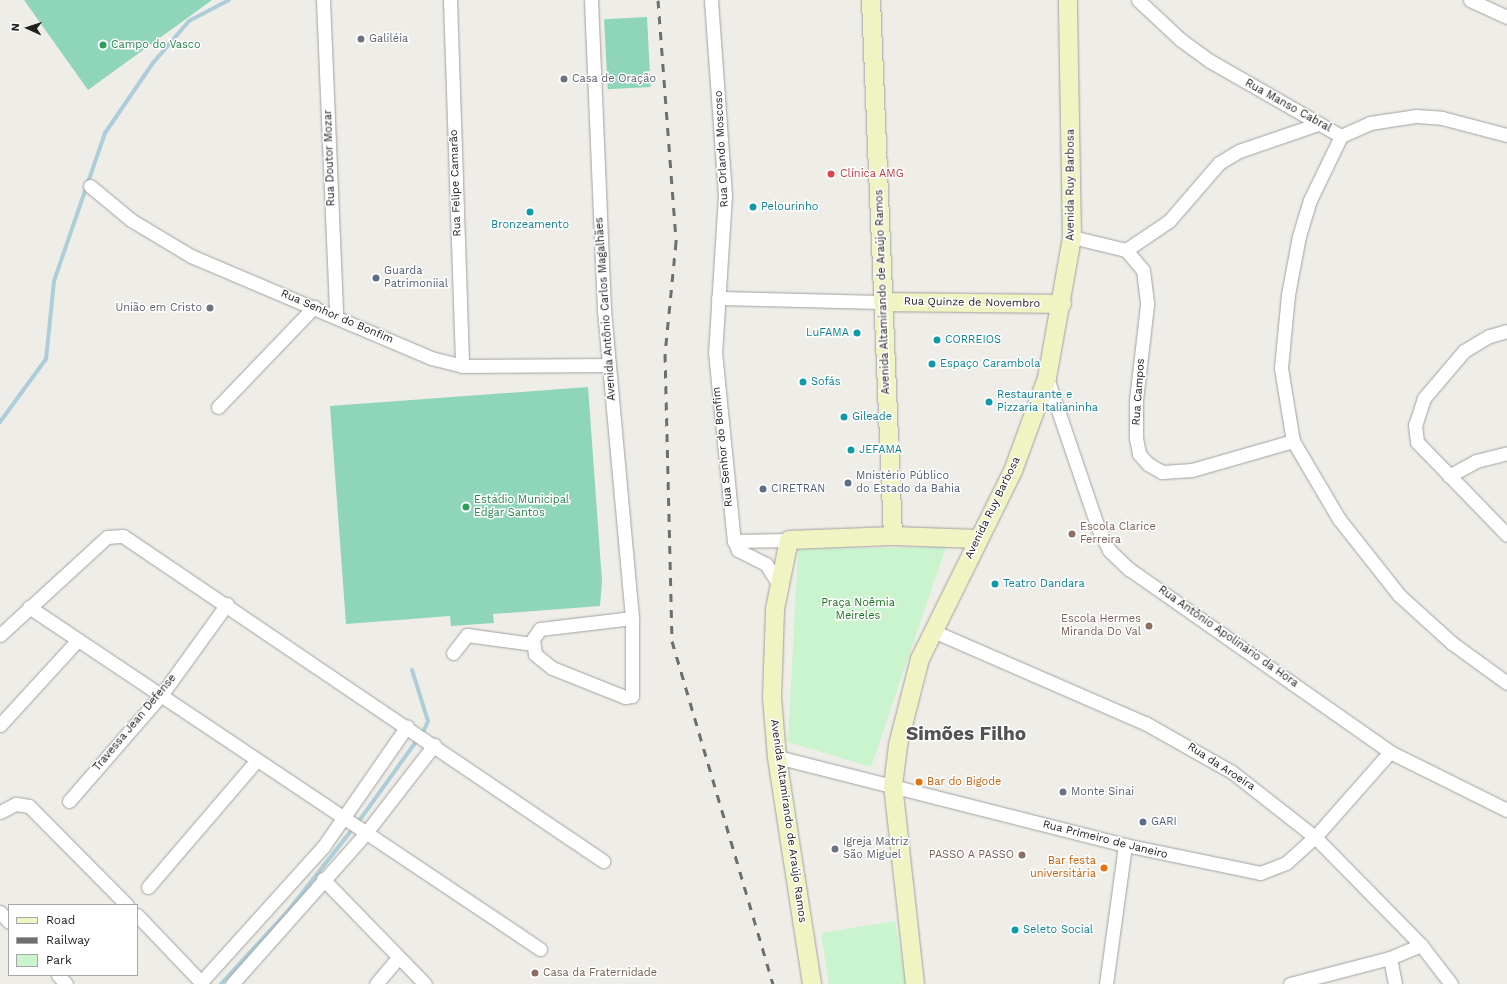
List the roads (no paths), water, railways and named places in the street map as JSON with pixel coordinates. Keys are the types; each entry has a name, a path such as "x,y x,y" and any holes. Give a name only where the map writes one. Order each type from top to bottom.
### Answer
{"main road":[{"name":"Avenida Altamirando de Araújo Ramos","path":"870,0 893,536"},
{"name":"Avenida Ruy Barbosa","path":"915,984 893,786 910,689 934,631 978,539 1013,471 1047,378 1062,304 1072,237 1068,1"},
{"name":"Rua Quinze de Novembro","path":"883,302 1062,304"},
{"path":"789,540 893,536 978,539"},
{"name":"Avenida Altamirando de Araújo Ramos","path":"789,540 780,586 772,653 777,757 812,984"}],"street":[{"name":"Rua Doutor Mozar","path":"323,0 336,315"},
{"name":"Rua Felipe Camarão","path":"450,0 462,366"},
{"name":"Avenida Antônio Carlos Magalhães","path":"533,644 535,654 552,668 625,697 632,696 632,618 609,365 595,146 591,0"},
{"name":"Rua Orlando Moscoso","path":"711,0 724,156 724,237 718,298"},
{"name":"Rua Manso Cabral","path":"1138,0 1181,40 1210,61 1341,136 1370,123 1416,116 1442,118 1507,134"},
{"path":"1470,0 1507,17"},
{"path":"1072,237 1126,250 1169,221 1219,162 1239,152 1318,124"},
{"path":"1341,136 1308,208 1299,236 1288,295 1281,368 1293,441 1339,519 1399,595 1452,643 1507,683"},
{"name":"Rua Senhor do Bonfim","path":"90,186 131,220 191,256 336,315 432,358 462,366 609,365"},
{"name":"Rua Campos","path":"1126,250 1143,270 1147,289 1136,438 1139,454 1148,464 1162,472 1192,470 1293,441"},
{"name":"Rua Senhor do Bonfim","path":"718,298 717,389 734,541"},
{"path":"718,298 883,302"},
{"path":"218,407 314,307"},
{"path":"1507,331 1489,336 1464,351 1424,398 1417,413 1417,442 1448,476 1507,535"},
{"name":"Rua Antônio Apolinário da Hora","path":"1047,378 1098,528 1109,550 1129,569 1390,752 1507,810"},
{"path":"1448,476 1476,461 1507,453"},
{"path":"0,635 107,537 118,535 144,547 603,861"},
{"path":"780,586 766,564 738,550 734,541 789,540"},
{"name":"Travessa Jean Defense","path":"69,801 162,694 227,604"},
{"path":"29,607 162,694 256,761 540,950"},
{"path":"452,653 467,635 533,644 540,629 632,618"},
{"name":"Rua da Aroeira","path":"934,631 1185,743 1232,772 1315,837 1420,945 1451,984"},
{"path":"0,725 78,640"},
{"path":"138,916 202,983 297,878 344,819 407,726"},
{"path":"232,984 323,879 365,834 434,745"},
{"name":"Rua Primeiro de Janeiro","path":"777,757 1125,845 1260,873 1286,863 1315,837 1390,752"},
{"path":"148,887 256,761"},
{"path":"0,812 16,804 29,806 126,904"},
{"path":"1106,984 1125,845"},
{"path":"323,879 398,958 425,984"},
{"path":"0,912 8,921"},
{"path":"1290,984 1390,958 1420,945"},
{"path":"376,984 398,958"},
{"path":"1390,958 1395,984"},
{"path":"59,976 66,984"}],"waterway":[{"path":"0,422 46,359 54,281 105,133 153,63 189,21 229,0"},
{"path":"412,670 428,721 424,730"},
{"path":"359,821 418,739"},
{"path":"221,984 288,911 351,831"}],"railway":[{"path":"658,0 676,242 665,354 672,641 773,984"}],"place":[{"name":"Galiléia","path":"361,39"},
{"name":"Campo do Vasco","path":"103,45"},
{"name":"Casa de Oração","path":"564,79"},
{"name":"Clínica AMG","path":"831,174"},
{"name":"Pelourinho","path":"753,207"},
{"name":"Bronzeamento","path":"530,212"},
{"name":"Guarda Patrimoniial","path":"376,278"},
{"name":"União em Cristo","path":"210,308"},
{"name":"LuFAMA","path":"857,333"},
{"name":"CORREIOS","path":"937,340"},
{"name":"Espaço Carambola","path":"932,364"},
{"name":"Sofás","path":"803,382"},
{"name":"Restaurante e Pizzaria Italianinha","path":"989,402"},
{"name":"Gileade","path":"844,417"},
{"name":"JEFAMA","path":"851,450"},
{"name":"Mnistério Público do Estado da Bahia","path":"848,483"},
{"name":"CIRETRAN","path":"763,489"},
{"name":"Estádio Municipal Edgar Santos","path":"466,507"},
{"name":"Escola Clarice Ferreira","path":"1072,534"},
{"name":"Teatro Dandara","path":"995,584"},
{"name":"Escola Hermes Miranda Do Val","path":"1149,626"},
{"name":"Bar do Bigode","path":"919,782"},
{"name":"Monte Sinai","path":"1063,792"},
{"name":"GARI","path":"1143,822"},
{"name":"Igreja Matriz São Miguel","path":"835,849"},
{"name":"PASSO A PASSO","path":"1022,855"},
{"name":"Bar festa universitária","path":"1104,868"},
{"name":"Seleto Social","path":"1015,930"},
{"name":"Casa da Fraternidade","path":"535,973"}],"district":[{"name":"Simões Filho","path":"966,734"}],"park label":[{"name":"Praça Noêmia Meireles","path":"858,610"}]}
